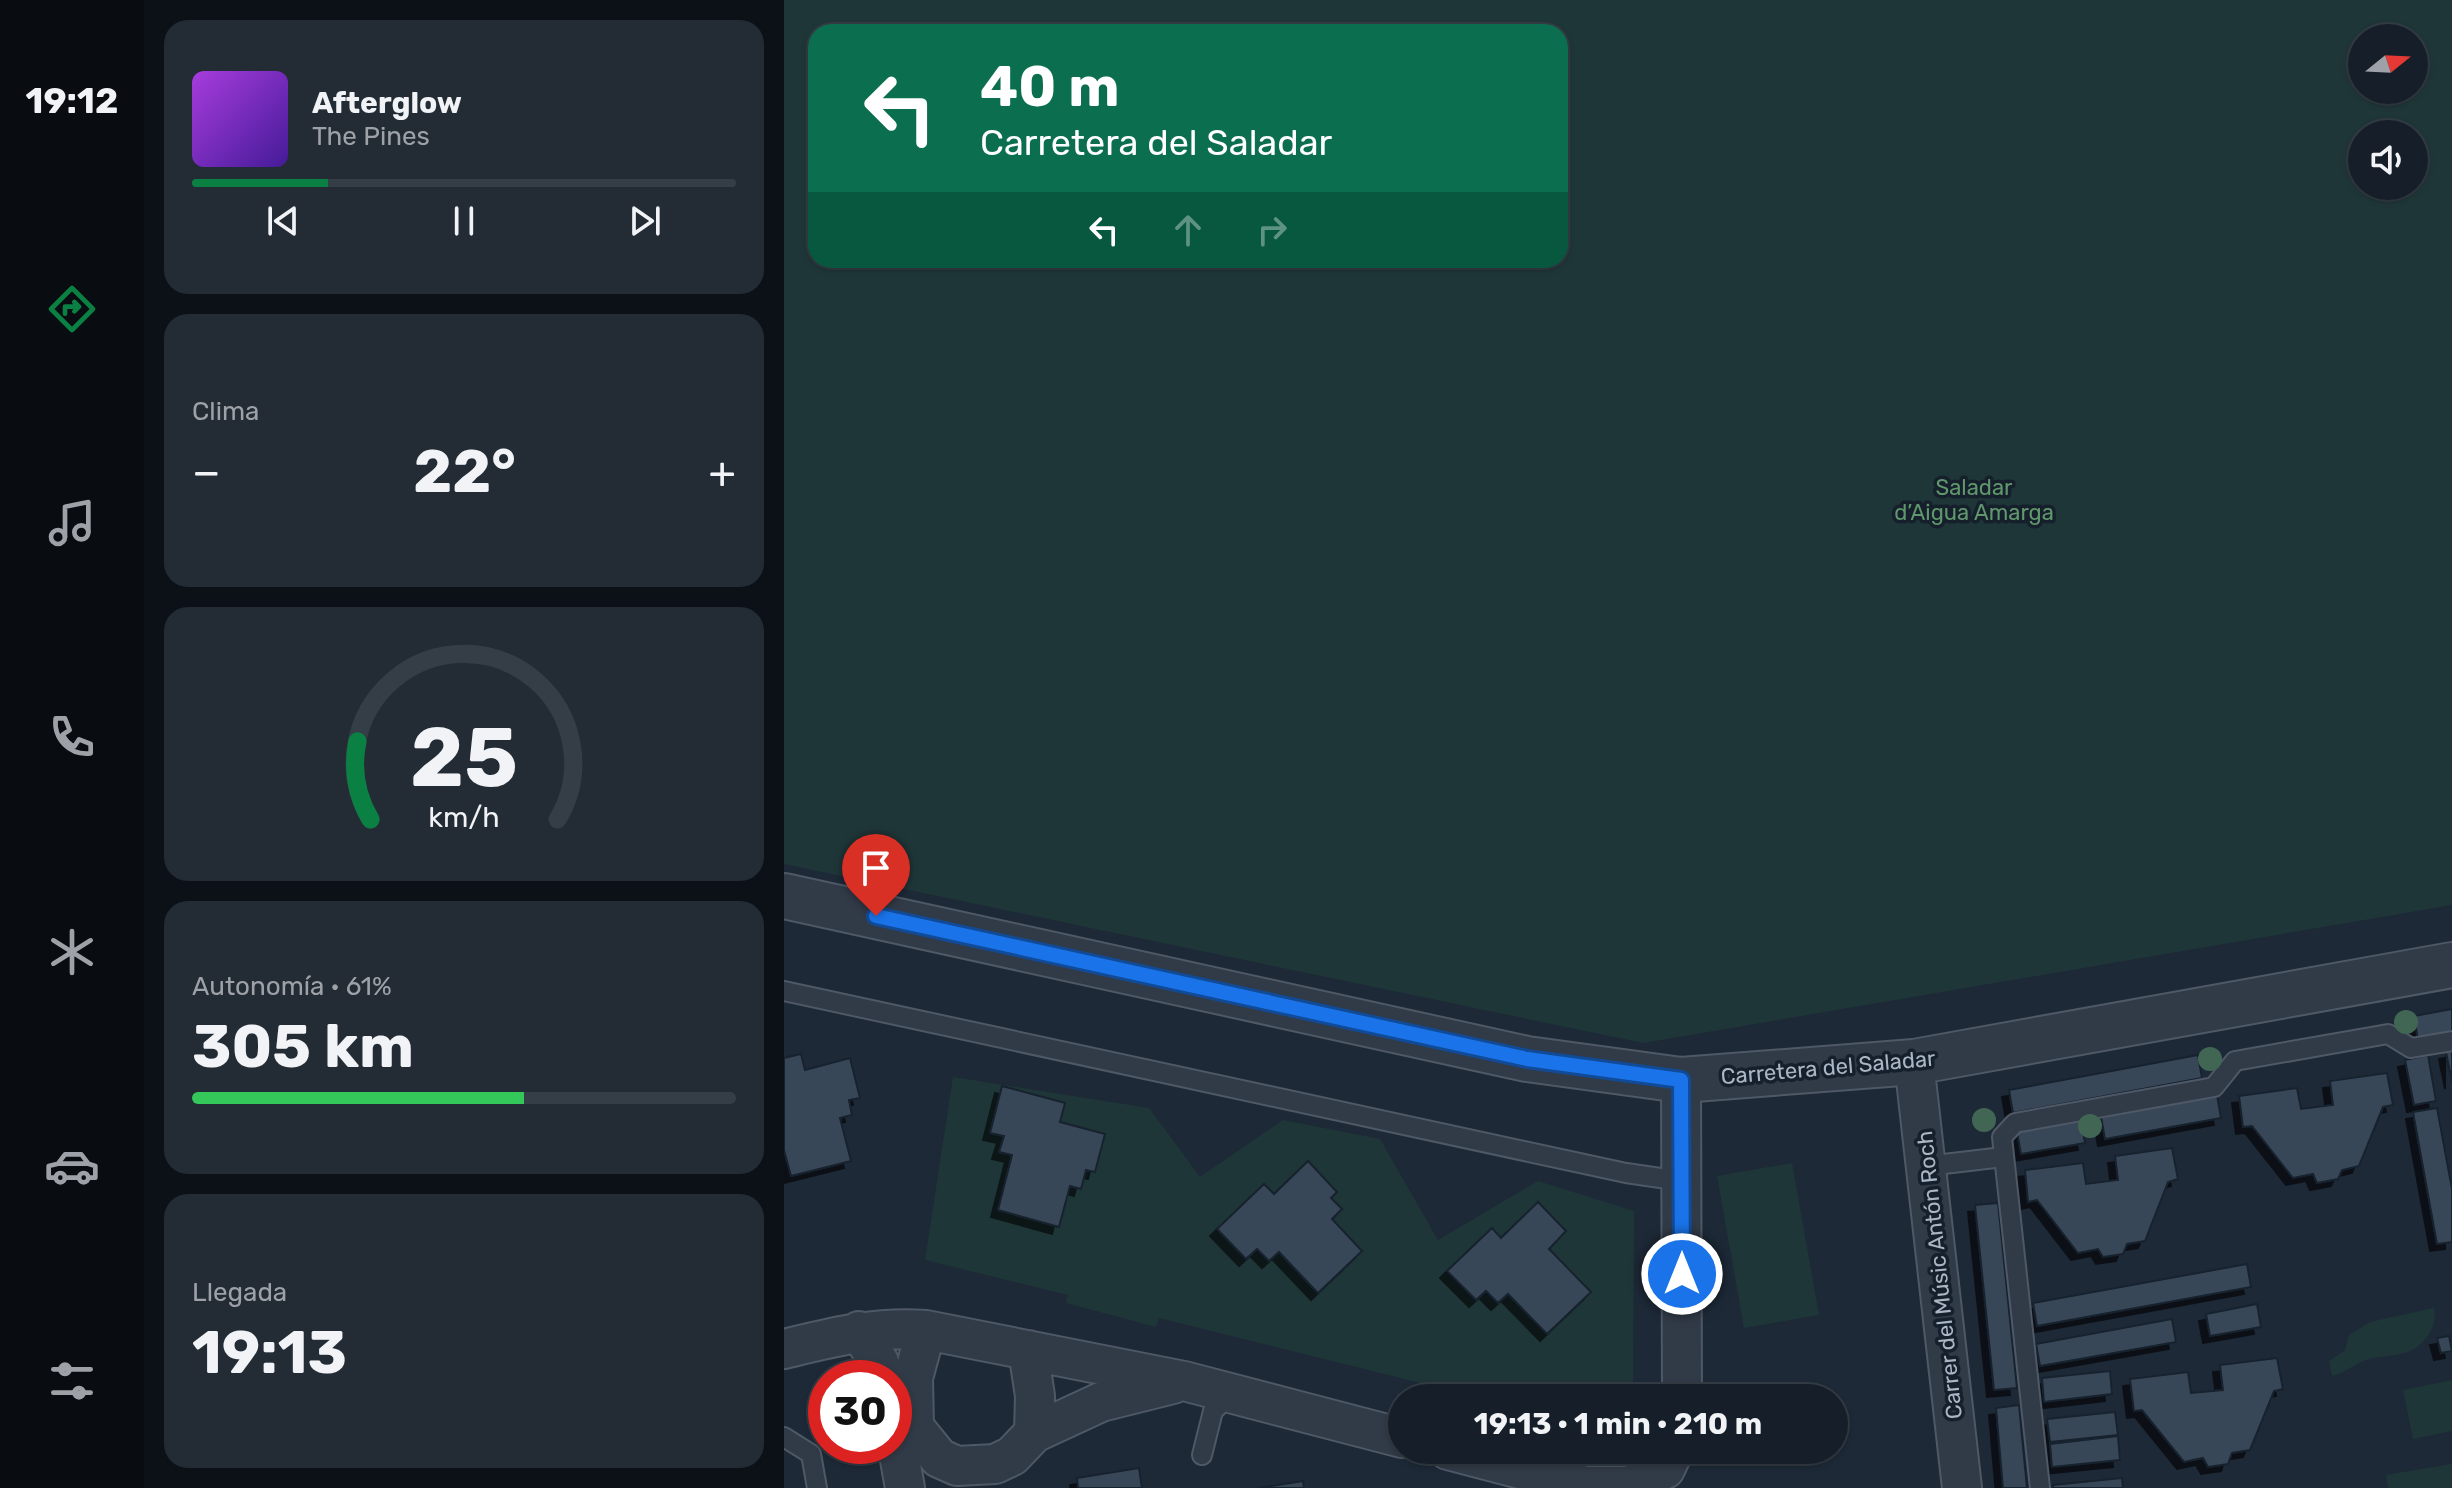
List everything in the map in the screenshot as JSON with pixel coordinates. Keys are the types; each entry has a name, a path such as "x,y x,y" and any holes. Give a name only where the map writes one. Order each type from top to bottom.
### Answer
{"street":[{"name":"Carretera del Saladar","path":"784,896 1527,1059 1681,1080 1914,1062 2452,965"},
{"name":"Carrer del Músic Antón Roch","path":"1914,1062 1962,1488"},
{"path":"1681,1080 1682,1384"},
{"path":"784,1349 859,1331 899,1328 926,1330 1184,1381 1388,1434"},
{"path":"912,1383 926,1330"},
{"path":"859,1331 878,1360"},
{"path":"987,1488 1023,1445 1035,1396 1028,1350"},
{"path":"912,1433 939,1458 957,1466 995,1464 1101,1402 1184,1381"},
{"path":"905,1464 905,1486"},
{"path":"1501,1464 1585,1486 1629,1486 1665,1469 1667,1464"}],"lane":[{"path":"784,991 1626,1173 1681,1181"},
{"path":"2040,1488 2002,1137 2015,1123 2214,1087 2235,1061 2388,1034 2411,1048 2452,1041"},
{"path":"1927,1166 2003,1157"},
{"path":"1202,1455 1213,1411 1231,1394"},
{"path":"784,1437 811,1454 817,1488"}],"green space":[{"name":"Saladar d’Aigua Amarga","path":"784,0 2452,0 2452,905 1643,1043 784,864"},
{"path":"953,1077 1149,1108 1200,1177 1283,1120 1380,1139 1438,1240 1538,1181 1634,1211 1633,1384 1425,1384 1159,1318 1156,1327 1066,1303 1068,1295 925,1260"},
{"path":"1792,1163 1819,1315 1744,1328 1717,1176"},
{"path":"2434,1308 2433,1327 2412,1350 2370,1359 2332,1376 2329,1361 2345,1350 2349,1335 2370,1322"},
{"path":"2452,1380 2452,1431 2413,1439 2403,1390"},
{"path":"2452,1464 2452,1488 2388,1488 2386,1475"}],"building":[{"path":"2452,1009 2452,1034 2418,1040 2414,1016"},
{"path":"2452,1051 2452,1082 2446,1052"},
{"path":"801,1054 805,1070 850,1058 860,1098 849,1100 852,1115 840,1118 851,1161 791,1176 784,1150 784,1058"},
{"path":"2198,1055 2202,1078 2013,1113 2009,1090"},
{"path":"2428,1055 2436,1101 2414,1105 2405,1060"},
{"path":"2387,1073 2393,1105 2383,1107 2359,1166 2342,1170 2338,1179 2317,1183 2313,1174 2293,1178 2252,1126 2243,1127 2239,1096 2297,1088 2301,1109 2333,1105 2330,1081"},
{"path":"1002,1086 1065,1103 1060,1122 1105,1134 1095,1172 1086,1170 1081,1189 1070,1186 1059,1227 998,1210 1012,1155 999,1152 1004,1136 990,1133"},
{"path":"2217,1095 2221,1118 2105,1139 2101,1117"},
{"path":"2437,1108 2452,1189 2452,1242 2437,1244 2413,1112"},
{"path":"2081,1120 2085,1143 2021,1154 2017,1132"},
{"path":"2172,1148 2178,1179 2168,1182 2145,1241 2127,1244 2123,1254 2103,1257 2098,1249 2078,1253 2037,1200 2028,1202 2025,1170 2083,1163 2086,1184 2118,1180 2115,1156"},
{"path":"1308,1161 1337,1192 1331,1198 1342,1209 1332,1219 1362,1251 1318,1293 1279,1252 1269,1261 1257,1249 1246,1259 1217,1229 1264,1184 1274,1194"},
{"path":"1538,1202 1566,1231 1549,1249 1591,1292 1547,1334 1508,1294 1498,1303 1486,1291 1476,1300 1447,1271 1492,1228 1501,1238"},
{"path":"1998,1203 2017,1388 1994,1390 1975,1205"},
{"path":"2247,1264 2251,1287 2037,1326 2033,1303"},
{"path":"2257,1304 2261,1327 2210,1336 2206,1314"},
{"path":"2172,1319 2176,1342 2040,1366 2036,1344"},
{"path":"2449,1336 2452,1351 2441,1353 2437,1338"},
{"path":"2277,1358 2283,1389 2274,1391 2250,1450 2232,1453 2228,1464 2208,1467 2203,1458 2184,1462 2142,1410 2134,1411 2130,1379 2188,1372 2191,1393 2223,1390 2220,1365"},
{"path":"2110,1371 2112,1394 2044,1402 2042,1378"},
{"path":"2019,1405 2027,1488 2003,1488 1996,1408"},
{"path":"2115,1412 2118,1435 2050,1442 2047,1419"},
{"path":"2118,1436 2120,1460 2052,1467 2050,1444"},
{"path":"1139,1468 1142,1488 1078,1488 1077,1478"},
{"path":"2122,1478 2123,1488 2053,1488 2053,1485"},
{"path":"1303,1481 1304,1488 1258,1488"}],"route":[{"path":"876,916 1527,1059 1681,1080 1682,1274"}]}
